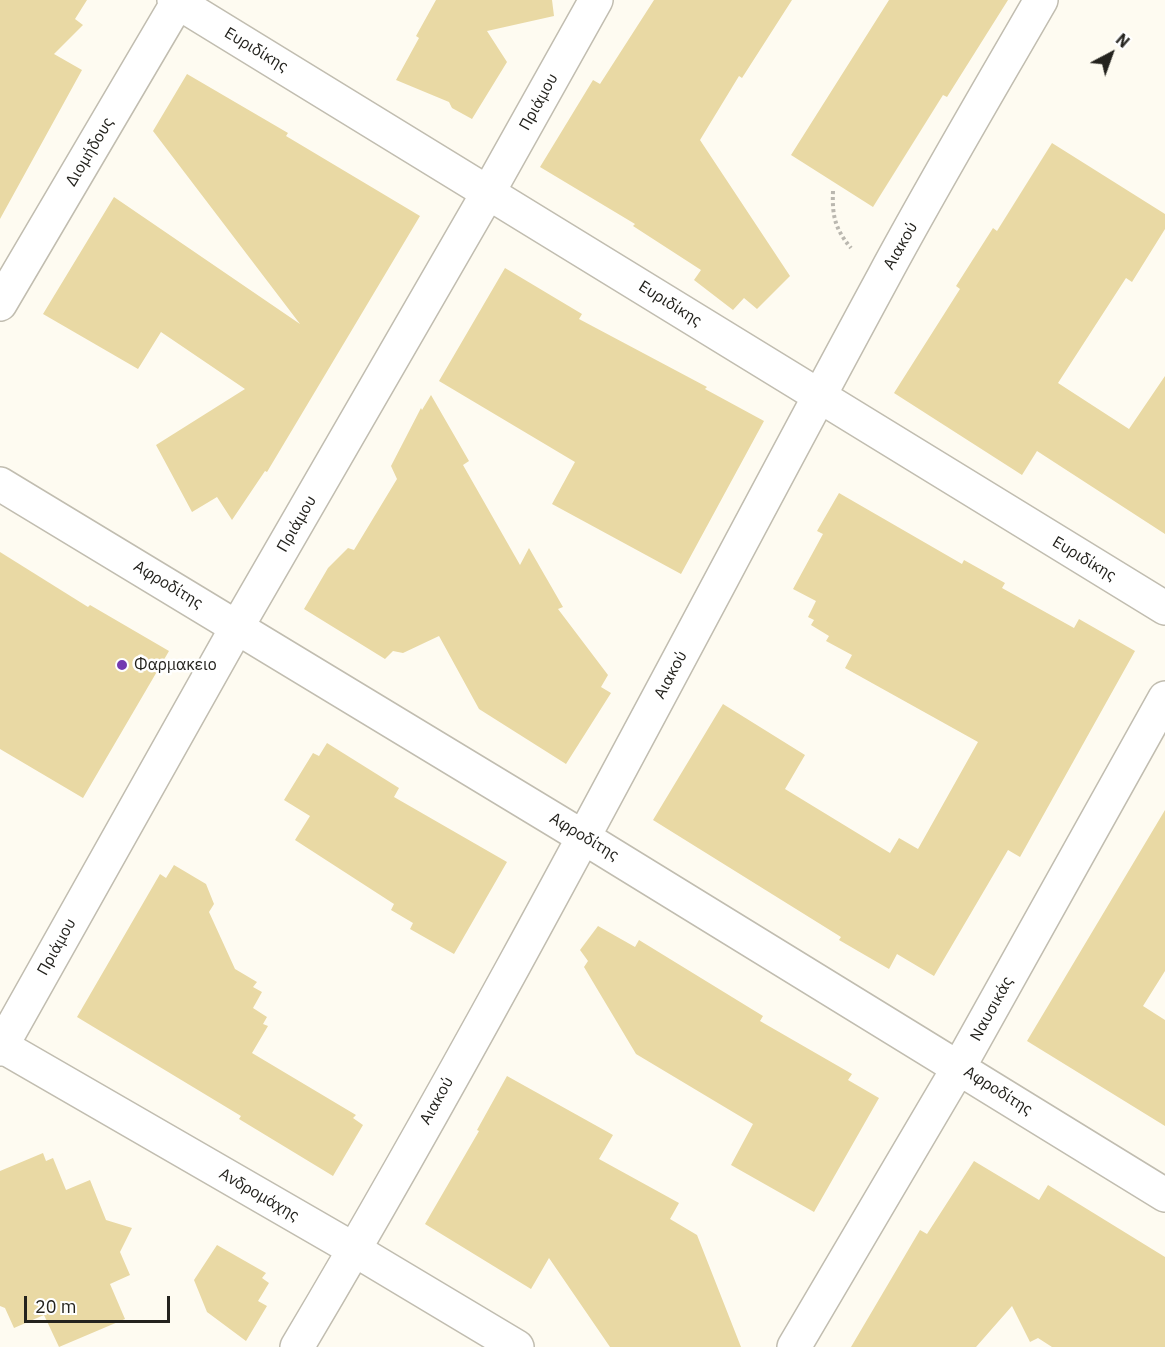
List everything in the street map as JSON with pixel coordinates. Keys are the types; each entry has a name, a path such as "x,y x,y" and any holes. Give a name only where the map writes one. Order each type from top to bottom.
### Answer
{"street":[{"name":"Πριάμου","path":"0,1047 237,627 489,191 596,0"},
{"name":"Αιακού","path":"297,1347 355,1250 584,837 885,273 1041,0"},
{"name":"Ευριδίκης","path":"177,1 489,191 819,398 1165,608"},
{"name":"Διομήδους","path":"0,304 177,1"},
{"name":"Αφροδίτης","path":"0,484 584,837 1165,1195"},
{"name":"Ναυσικάς","path":"794,1347 959,1067 1165,698"},
{"name":"Ανδρομάχης","path":"0,1047 355,1250 517,1347"}],"path":[{"path":"833,191 832,211 838,233 855,253 885,273"}],"building":[{"path":"0,0 87,0 75,19 83,25 54,54 82,70 0,219"},
{"path":"436,0 552,0 554,16 487,31 507,62 472,119 452,108 449,102 396,80"},
{"path":"654,0 792,0 742,78 739,76 700,140 790,276 757,309 744,298 733,310 694,280 701,270 633,226 635,224 540,167 593,80 600,84"},
{"path":"889,0 1008,0 947,97 943,95 873,207 791,155"},
{"path":"187,74 288,133 286,136 420,216 267,472 265,471 232,520 217,497 192,512 156,445 245,389 161,332 138,369 43,314 114,197 300,324 153,131"},
{"path":"1052,143 1165,214 1165,229 1132,282 1126,278 1058,383 1129,429 1165,376 1165,534 1037,451 1022,475 894,393 960,289 956,286 993,228 997,231"},
{"path":"505,268 582,314 579,319 707,387 705,389 764,421 681,574 552,504 575,462 439,381"},
{"path":"431,395 469,461 463,465 520,565 529,548 563,607 558,609 608,675 601,687 611,693 566,764 479,709 439,636 403,653 393,651 385,659 304,609 328,568 348,548 354,550 397,479 391,466 421,408 422,410"},
{"path":"839,493 962,564 964,560 1005,583 1002,588 1074,628 1079,619 1135,651 1020,857 1008,850 934,976 897,954 889,969 839,940 841,937 653,820 723,704 805,755 785,789 890,853 899,838 918,849 978,742 845,668 852,655 826,641 829,636 811,625 814,620 808,617 816,601 793,589 823,534 817,531"},
{"path":"0,552 88,607 90,605 169,651 83,798 0,749"},
{"path":"327,743 399,788 394,797 507,862 454,954 410,929 413,923 391,910 394,904 295,840 310,816 284,800 313,753 319,756"},
{"path":"1165,810 1165,971 1143,1006 1165,1020 1165,1126 1027,1041"},
{"path":"174,865 206,884 214,904 209,912 235,969 257,982 253,987 262,992 253,1008 267,1017 263,1024 268,1026 252,1053 356,1115 353,1118 363,1125 333,1176 239,1119 241,1116 77,1017 160,874 166,878"},
{"path":"598,926 635,947 639,940 763,1016 760,1021 852,1074 848,1080 879,1098 814,1212 731,1165 753,1124 636,1054 584,967 588,961 580,950"},
{"path":"507,1076 613,1135 599,1159 679,1203 670,1219 697,1235 741,1347 610,1347 549,1258 531,1289 425,1224 479,1131 477,1130"},
{"path":"43,1153 46,1161 53,1158 66,1190 90,1180 106,1220 132,1228 120,1252 130,1275 110,1284 125,1319 59,1347 44,1315 14,1328 5,1308 0,1306 0,1171"},
{"path":"974,1161 1039,1200 1048,1185 1165,1257 1165,1347 1052,1347 1038,1338 1030,1342 1012,1306 976,1347 851,1347 920,1230 927,1234"},
{"path":"217,1245 266,1273 262,1278 269,1283 258,1301 267,1306 246,1341 207,1312 194,1280"}],"place":[{"name":"Φαρμακειο","path":"122,665"}]}
